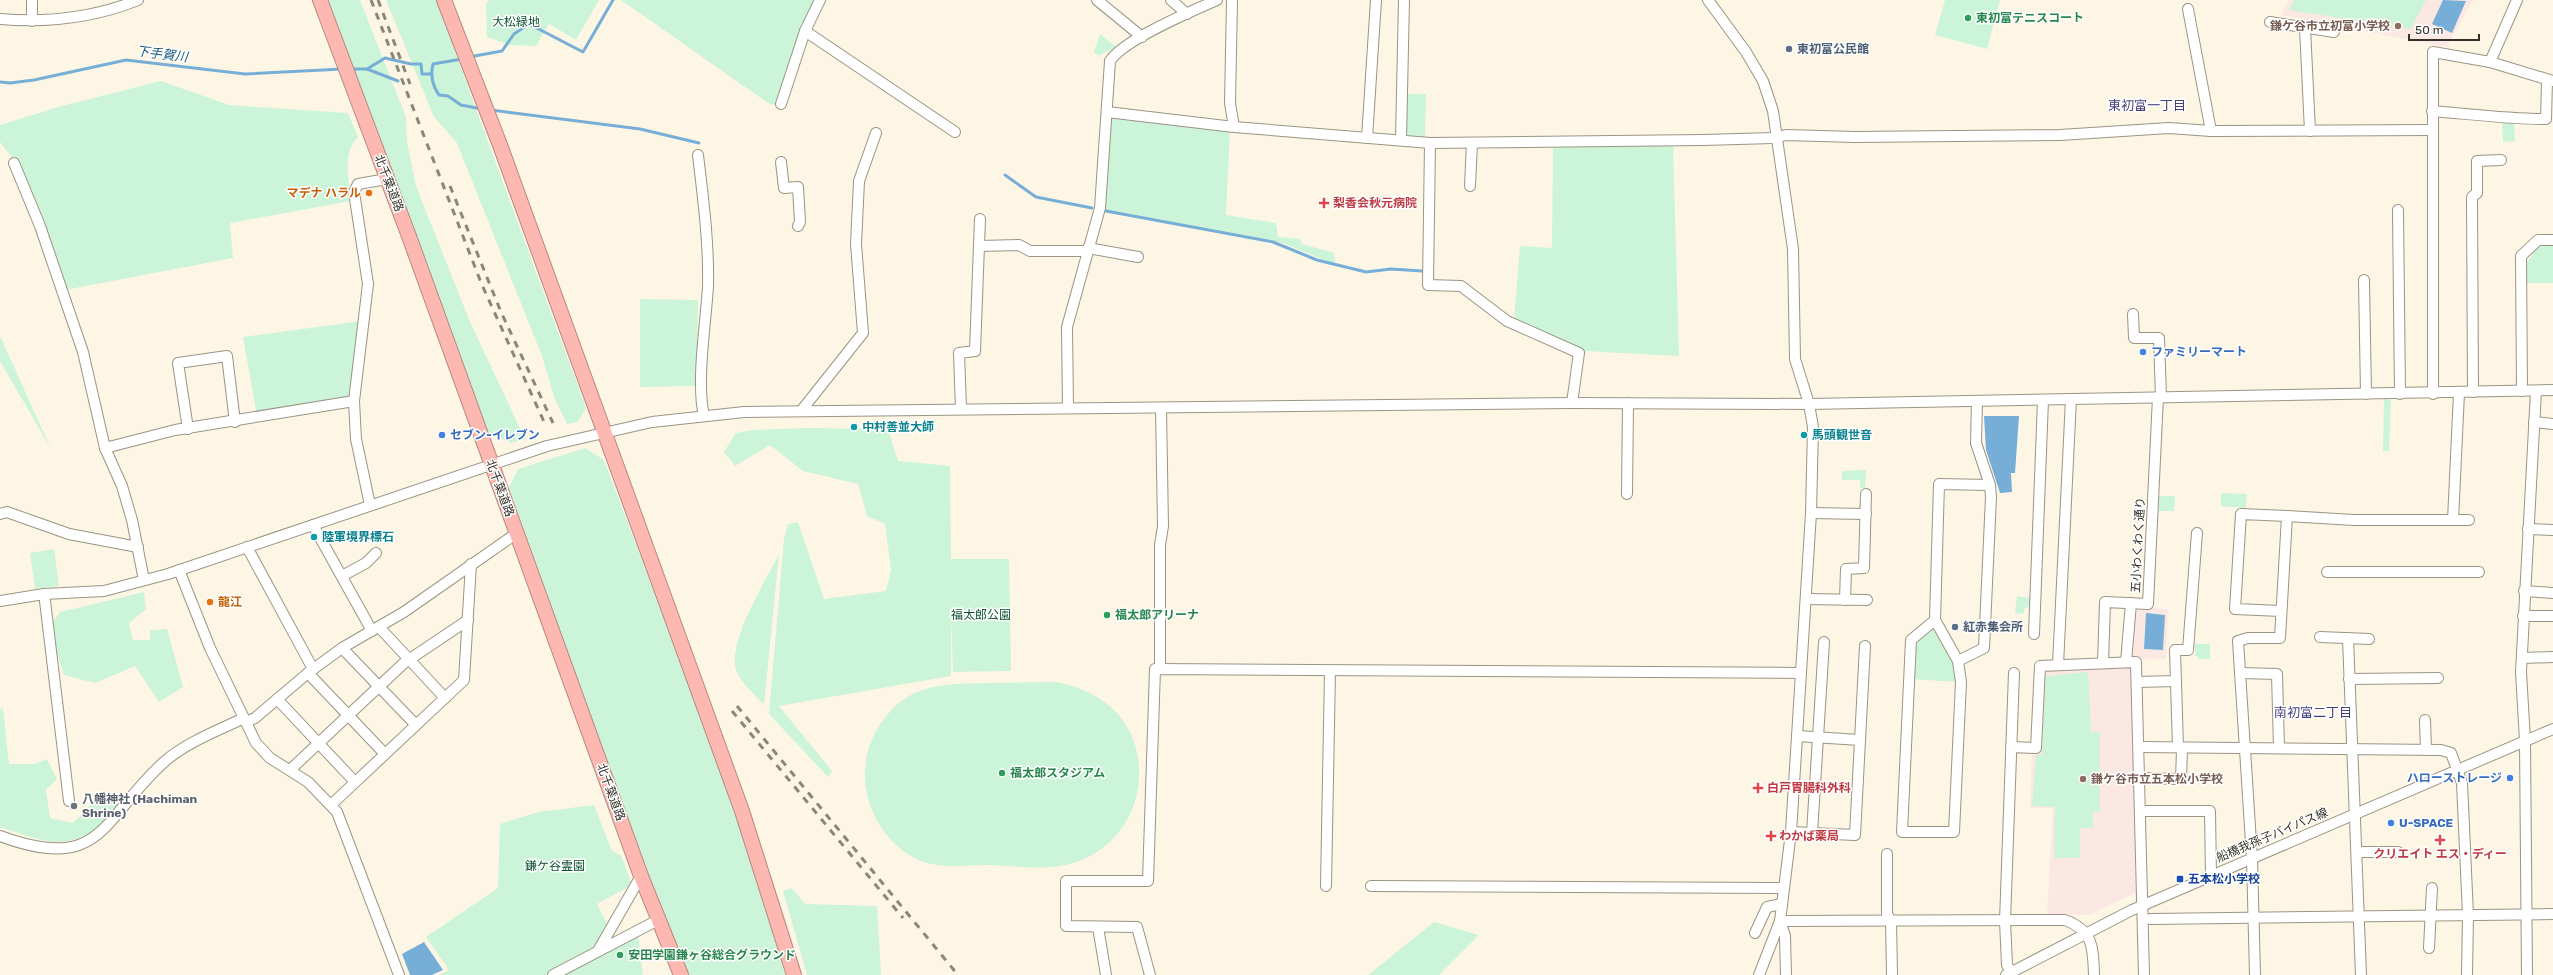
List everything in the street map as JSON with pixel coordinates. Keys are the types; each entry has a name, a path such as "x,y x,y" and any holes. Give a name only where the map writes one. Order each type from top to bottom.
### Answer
{"highway":[{"name":"北千葉道路","path":"320,0 377,150 641,876 681,975"},
{"path":"445,2 500,145 742,811 794,975"}],"street":[{"path":"32,0 32,20"},
{"path":"0,19 32,20 81,17 138,0"},
{"path":"781,104 805,31 820,0"},
{"path":"1097,0 1142,38"},
{"path":"1171,0 1188,14"},
{"path":"1068,408 1067,327 1100,208 1110,61 1116,53 1142,38 1217,0"},
{"path":"1232,0 1230,103 1234,127"},
{"path":"1367,138 1376,0"},
{"path":"1401,139 1404,0"},
{"path":"1708,0 1746,52 1763,81 1778,136 1793,249 1795,359 1809,404 1813,427 1811,513 1792,832 1780,921 1759,975"},
{"path":"2490,62 2517,0"},
{"path":"2188,9 2211,131"},
{"path":"2270,22 2334,32"},
{"path":"2305,28 2310,131"},
{"path":"805,31 956,132"},
{"path":"2432,111 2499,116 2516,119 2546,119 2550,81 2490,62 2433,52 2432,111 2433,394"},
{"path":"1107,112 1234,127 1367,138 1401,139 1430,143 1778,136 2060,135 2169,128 2211,131 2432,130"},
{"path":"801,411 863,333 856,244 859,180 876,133"},
{"path":"1430,143 1428,285 1461,286 1507,321 1579,353 1572,403"},
{"path":"1470,186 1472,143"},
{"path":"698,155 707,268 702,388 704,416"},
{"path":"2474,392 2472,197 2477,193 2477,162 2501,160"},
{"path":"781,162 784,188 798,187 800,222 798,226"},
{"path":"14,163 40,226 83,352 105,448 122,486 138,547 144,580"},
{"path":"370,505 356,439 354,401 368,284 354,192 358,184 387,178"},
{"path":"2398,210 2400,394"},
{"path":"961,409 959,353 975,352 980,219"},
{"path":"2522,391 2521,256 2538,240 2553,240"},
{"path":"980,246 1019,245 1030,251 1088,250 1138,257"},
{"path":"2364,280 2366,394"},
{"path":"2133,314 2134,338 2159,338 2159,397"},
{"path":"188,429 178,363 227,356 235,422"},
{"path":"0,601 44,594 104,592 179,570 547,446 604,431 652,422 704,416 801,411 1572,403 1809,404 2159,397 2433,394 2553,390"},
{"path":"2527,975 2525,741 2522,658 2524,591 2536,391"},
{"path":"2453,520 2459,393"},
{"name":"五小わくわく通り","path":"2126,662 2131,603 2148,604 2159,397"},
{"path":"2058,665 2071,399"},
{"path":"1958,661 1984,648 1990,485 1976,443 1977,400"},
{"path":"2034,634 2043,400"},
{"path":"105,448 188,429 354,401"},
{"path":"1627,494 1628,403"},
{"path":"1160,669 1160,545 1163,526 1161,408"},
{"path":"2534,422 2553,424"},
{"path":"1935,620 1911,640 1902,832 1954,832 1961,682 1958,661 1935,620 1939,484 1990,485"},
{"path":"1844,600 1846,569 1864,568 1866,494"},
{"path":"0,514 8,512 69,534 138,547"},
{"path":"1811,513 1866,514"},
{"path":"2281,612 2235,609 2241,514 2354,520 2469,520"},
{"path":"2255,975 2252,858 2238,641 2248,638 2280,638 2287,516"},
{"path":"313,525 342,576 375,629 445,698"},
{"path":"2528,529 2553,530"},
{"path":"0,836 21,843 54,850 84,844 106,829 149,778 176,752 245,720 255,718 311,671 342,648 375,629 517,533"},
{"path":"2140,778 2182,779 2182,750 2178,747 2175,650 2188,650 2197,533"},
{"path":"248,547 311,671 348,716 385,754"},
{"path":"342,576 366,563 376,553"},
{"path":"332,804 464,680 471,564"},
{"path":"179,570 210,648 261,750 291,769 332,804 343,826 399,975"},
{"path":"2328,572 2479,572"},
{"path":"2524,591 2553,593"},
{"path":"1806,599 1867,600"},
{"path":"45,601 70,800"},
{"path":"2103,663 2105,602 2131,603"},
{"path":"2523,616 2552,616"},
{"path":"291,769 408,660 468,620"},
{"path":"2320,637 2369,639"},
{"path":"2348,638 2351,749 2357,852 2361,975"},
{"path":"1812,833 1824,642"},
{"path":"1792,832 1855,835 1866,646"},
{"path":"342,648 416,725"},
{"path":"2522,658 2553,657"},
{"path":"2011,747 2036,748 2040,666 2136,662 2144,975"},
{"path":"1150,975 1138,927 1066,926 1066,881 1148,881 1154,669 1801,673"},
{"path":"1326,886 1330,671"},
{"path":"2009,974 2007,965 2005,921 2014,673"},
{"path":"2240,673 2276,674 2279,748"},
{"path":"2349,679 2438,678"},
{"path":"2137,682 2176,681"},
{"path":"277,699 356,782"},
{"path":"2425,720 2426,750"},
{"name":"船橋我孫子バイパス線","path":"2009,974 2085,933 2143,905 2553,728"},
{"path":"1797,736 1860,740"},
{"path":"2139,747 2426,750 2451,753 2462,783 2468,915 2467,975"},
{"path":"2141,812 2210,811 2211,876"},
{"path":"2357,852 2398,852"},
{"path":"1887,854 1887,914 1891,921 1892,975"},
{"path":"598,951 641,876"},
{"path":"1371,886 1784,888"},
{"path":"2429,948 2432,888"},
{"path":"1755,933 1767,907 1782,904"},
{"path":"2150,919 2553,914"},
{"path":"553,975 658,920"},
{"path":"1780,921 2065,920 2075,924 2085,933 2093,944 2094,975"},
{"path":"1780,921 1785,936 1786,975"},
{"path":"1098,927 1106,975"}],"shaded area":[{"name":"鎌ケ谷市立初富小学校","path":"2289,0 2473,0 2447,47 2281,15"},
{"path":"2133,607 2168,609 2166,659 2131,658"},
{"name":"鎌ケ谷市立五本松小学校","path":"2132,665 2136,893 2089,915 2047,914 2053,808 2030,808 2032,751 2042,670"}],"green space":[{"path":"325,0 360,0 406,117 407,142 416,186 470,322 525,439 511,443 487,431"},
{"path":"386,0 436,0 586,408 578,422 567,424 554,397 542,356 457,143 434,117"},
{"name":"大松緑地","path":"489,0 599,0 576,40 549,24 536,46 510,45 487,37 486,4"},
{"path":"621,0 817,0 779,102 774,105 768,103"},
{"name":"東初富テニスコート","path":"1945,0 2000,0 1987,49 1935,35"},
{"path":"2294,0 2426,0 2411,29 2289,10"},
{"path":"1100,34 1116,47 1098,56 1094,52"},
{"path":"161,81 229,105 348,113 358,137 353,143 348,159 348,176 351,201 230,223 233,258 65,290 16,163 0,142 0,125 58,107"},
{"path":"1405,94 1426,94 1425,138 1408,137 1403,132"},
{"path":"1111,116 1230,129 1226,215 1276,223 1278,237 1300,239 1302,244 1334,253 1336,265 1283,243 1230,233 1206,231 1104,210"},
{"path":"2502,118 2514,122 2515,141 2503,142"},
{"path":"1673,144 1679,356 1584,351 1514,319 1520,246 1552,248 1553,145"},
{"path":"2539,244 2553,244 2553,283 2527,283 2526,264"},
{"path":"640,299 698,300 696,386 640,387"},
{"path":"362,321 353,398 257,416 243,337"},
{"path":"0,336 51,449 0,361"},
{"path":"2384,399 2391,400 2389,451 2383,451"},
{"name":"福太郎公園","path":"807,428 888,429 898,461 950,466 951,559 1009,559 1011,671 953,672 951,613 951,676 779,706 832,771 828,777 769,714 784,539 788,524 798,522 824,599 886,591 891,570 885,524 867,516 858,484 803,471 770,445 735,466 724,452 736,433 753,430"},
{"path":"585,448 604,460 723,780 766,910 785,975 687,975 644,869 509,487 518,469"},
{"path":"1866,470 1865,489 1860,488 1860,480 1842,480 1842,471"},
{"path":"2221,493 2247,494 2246,508 2221,506"},
{"path":"2157,496 2175,496 2174,511 2156,511"},
{"path":"54,549 59,586 35,589 30,553"},
{"path":"779,554 764,705 739,676 735,660 737,646 749,613"},
{"path":"144,592 146,609 129,623 133,640 150,640 150,630 167,629 183,687 159,702 135,666 95,683 64,675 49,627 60,612"},
{"path":"2017,596 2030,598 2030,606 2024,609 2024,614 2015,613"},
{"path":"1933,628 1953,662 1957,682 1912,679 1912,655 1915,644"},
{"path":"2195,644 2210,644 2210,659 2198,659 2198,656 2195,656"},
{"path":"2088,672 2091,732 2100,732 2100,812 2093,812 2093,828 2080,828 2080,858 2054,858 2055,807 2032,806 2036,755 2042,755 2046,676"},
{"name":"福太郎スタジアム","path":"1055,682 1082,690 1106,703 1124,722 1131,734 1136,748 1139,767 1138,786 1134,804 1127,820 1116,835 1103,848 1087,857 1060,866 1030,868 989,865 946,866 921,861 903,850 888,836 876,820 869,801 865,781 866,761 871,741 881,723 892,710 903,700 928,688 970,683"},
{"path":"3,708 9,764 34,764 47,759 57,779 46,790 50,818 73,823 101,794 117,805 94,830 82,837 70,841 59,842 35,838 0,827 0,709"},
{"name":"鎌ケ谷霊園","path":"594,805 612,851 621,855 632,885 597,904 608,925 592,950 546,975 439,975 449,970 426,937 498,888 500,824 538,812"},
{"path":"792,888 805,904 877,906 881,975 807,975 783,891"},
{"path":"1434,922 1479,935 1439,975 1368,975"},
{"name":"安田学園鎌ヶ谷総合グラウンド","path":"638,934 643,975 562,975"}],"water":[{"path":"2443,0 2466,1 2452,33 2432,24"},
{"path":"1984,416 2019,416 2015,473 2011,473 2012,492 2000,493 1986,450"},
{"path":"2146,613 2165,615 2163,650 2144,649"},
{"path":"424,942 443,970 432,975 410,975 402,954"}],"waterway":[{"path":"469,57 502,51 514,34 529,24 583,52 613,0"},
{"path":"367,69 385,58 411,64 421,64 422,74 431,74"},
{"path":"462,59 433,64 432,80 435,88 439,95 448,96 461,105 482,109"},
{"name":"下手賀川","path":"0,82 10,83 34,80 126,60 245,74 342,69"},
{"path":"350,69 367,69 398,81"},
{"path":"491,110 640,129 699,143"},
{"path":"1005,175 1036,197 1092,208"},
{"path":"1106,211 1273,242 1317,260 1366,272 1391,269 1422,271"}],"railway":[{"path":"371,0 482,285 545,424"},
{"path":"378,0 410,84"},
{"path":"450,186 501,312 553,423"},
{"path":"737,706 958,975"},
{"path":"732,711 903,918"}],"place":[{"name":"東初富テニスコート","path":"1968,18"},
{"name":"鎌ケ谷市立初富小学校","path":"2398,26"},
{"name":"東初富公民館","path":"1789,49"},
{"name":"マデナ ハラル","path":"369,193"},
{"name":"梨香会秋元病院","path":"1324,203"},
{"name":"ファミリーマート","path":"2143,352"},
{"name":"中村善並大師","path":"854,427"},
{"name":"セブン-イレブン","path":"442,435"},
{"name":"馬頭観世音","path":"1804,435"},
{"name":"陸軍境界標石","path":"314,537"},
{"name":"龍江","path":"210,602"},
{"name":"福太郎アリーナ","path":"1107,615"},
{"name":"紅赤集会所","path":"1955,627"},
{"name":"福太郎スタジアム","path":"1002,773"},
{"name":"ハローストレージ","path":"2510,778"},
{"name":"鎌ケ谷市立五本松小学校","path":"2083,779"},
{"name":"白戸胃腸科外科","path":"1758,788"},
{"name":"八幡神社 (Hachiman Shrine)","path":"74,806"},
{"name":"U-SPACE","path":"2391,823"},
{"name":"わかば薬局","path":"1771,836"},
{"name":"クリエイト エス・ディー","path":"2440,840"},
{"name":"五本松小学校","path":"2180,879"},
{"name":"安田学園鎌ヶ谷総合グラウンド","path":"620,955"}],"district":[{"name":"東初富一丁目","path":"2147,105"},
{"name":"南初富二丁目","path":"2313,712"}]}
